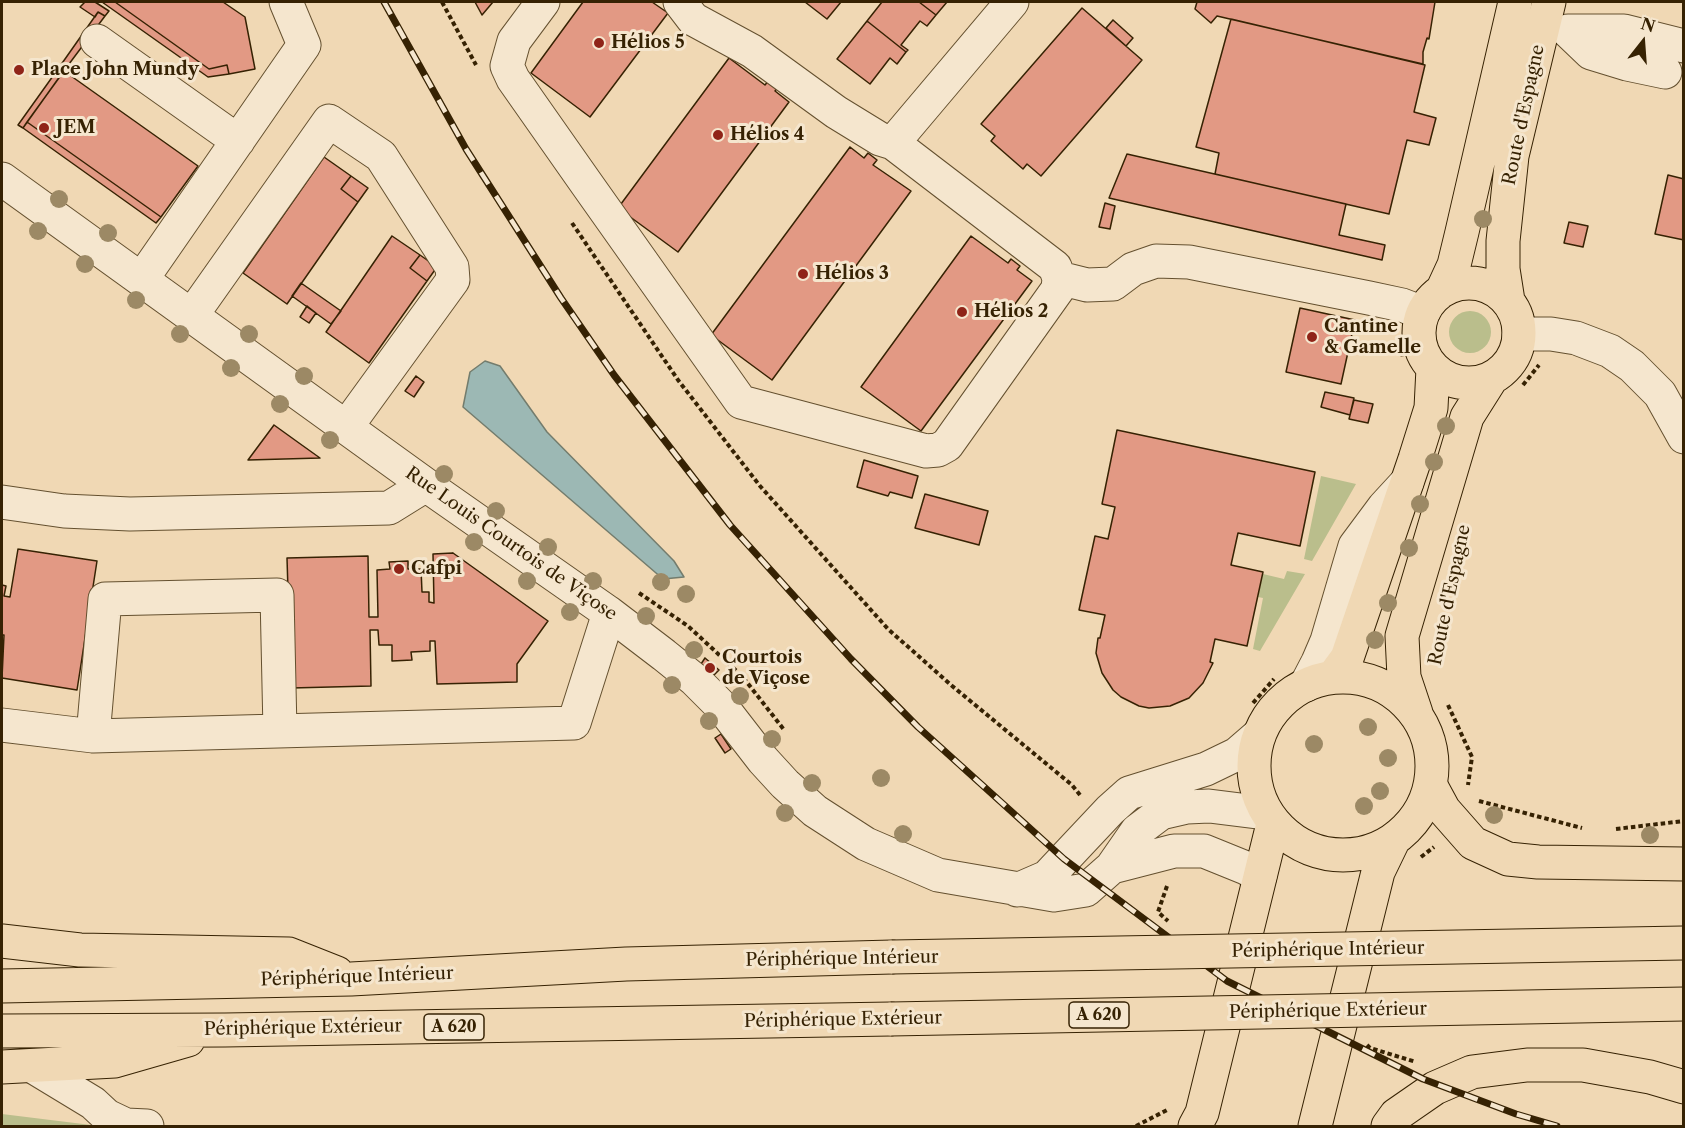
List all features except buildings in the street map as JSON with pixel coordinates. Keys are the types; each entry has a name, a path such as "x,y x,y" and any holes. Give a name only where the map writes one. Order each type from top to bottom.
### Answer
{"main road":[{"name":"Route d'Espagne","path":"1433,302 1454,265 1515,2"},
{"name":"Route d'Espagne","path":"1508,301 1503,269 1503,241 1512,156 1549,2"},
{"path":"1459,284 1477,284 1494,289 1508,301 1514,311 1520,334 1516,352 1506,368 1491,379 1476,383 1460,382 1445,377 1433,368 1424,356 1419,328 1433,302 1459,284"},
{"path":"1195,1126 1202,1113 1260,876 1269,818 1254,776 1254,755 1259,735 1270,714 1286,697 1320,681 1347,658 1431,408 1433,368"},
{"name":"Route d'Espagne","path":"1416,713 1404,677 1402,636 1467,417 1491,379"},
{"path":"1269,818 1304,846 1326,854 1349,856 1371,851 1393,841 1410,826 1423,808 1431,786 1432,748 1426,730 1416,713 1388,688 1370,681 1352,677 1320,681"},
{"path":"1431,786 1443,810 1473,843 1508,859 1538,862 1683,864"},
{"path":"1315,1126 1378,872 1393,841"},
{"path":"2,941 80,950 289,954 351,979"},
{"name":"Périphérique Intérieur","path":"2,986 351,979 626,964 892,957 1683,943"},
{"name":"Périphérique Extérieur","path":"2,1031 891,1020 1683,1004"},
{"path":"17,1067 115,1061 225,1030"},
{"path":"1388,1126 1396,1115 1436,1088 1472,1072 1527,1065 1583,1065 1650,1077 1683,1087"}],"street":[{"path":"142,279 304,45 286,2"},
{"path":"543,2 514,41 507,66 741,402 926,452 938,450 947,445 1058,289 1059,278 1055,267 901,134"},
{"path":"680,2 693,19 752,51 836,112 880,139 901,134 1012,2"},
{"path":"1665,72 1592,53 1568,31 1624,31 1683,46"},
{"path":"97,41 238,141"},
{"path":"192,315 330,121 381,156 452,267 453,279 347,426"},
{"name":"Rue Louis Courtois de Viçose","path":"2,179 426,485 609,613 695,680 722,707 763,760 815,811 866,844 938,875 1054,895 1086,890 1112,867 1137,831 1161,813 1187,807 1209,807 1269,818"},
{"path":"1059,278 1087,285 1113,284 1133,269 1156,261 1189,262 1402,306 1433,302"},
{"path":"1520,334 1551,334 1576,338 1610,351 1632,366 1660,394 1683,437"},
{"path":"2,501 64,511 130,514 389,508 426,485"},
{"path":"93,736 105,598 277,595 280,731"},
{"path":"2,725 93,736 574,723 609,613"},
{"path":"1017,890 1047,877 1110,810 1130,793 1206,769 1237,754 1259,735"},
{"name":"Rue Louis Courtois de Viçose","path":"1112,867 1174,851 1204,851 1260,876"},
{"path":"17,1067 93,1103 107,1116 126,1125 147,1126"}],"path":[{"path":"1447,702 1472,757 1468,787"},
{"path":"1474,800 1588,829"},
{"path":"1605,830 1683,821"}],"green space":[{"path":"1470,311 1478,312 1485,317 1490,324 1490,340 1485,347 1478,352 1470,353 1462,352 1455,347 1450,340 1449,332 1450,324 1455,317 1462,312"},
{"path":"1321,476 1356,484 1312,561 1304,559"},
{"path":"1287,571 1305,574 1260,651 1253,649 1263,598 1258,597 1263,574 1284,579"},
{"path":"2,1114 91,1125 94,1126 2,1126"}],"water":[{"path":"485,361 500,366 547,432 674,561 684,577 663,579 463,407 470,372"}],"railway":[{"path":"384,2 466,149 561,298 614,375 730,525 851,659 918,727 1064,859 1227,981 1423,1079 1516,1114 1557,1126"}],"place":[{"name":"Hélios 5","path":"599,43"},
{"name":"Place John Mundy","path":"19,70"},
{"name":"JEM","path":"44,128"},
{"name":"Hélios 4","path":"718,135"},
{"name":"Hélios 3","path":"803,274"},
{"name":"Hélios 2","path":"962,312"},
{"name":"Cantine & Gamelle","path":"1312,337"},
{"name":"Cafpi","path":"399,569"},
{"name":"Courtois de Viçose","path":"710,668"}]}
